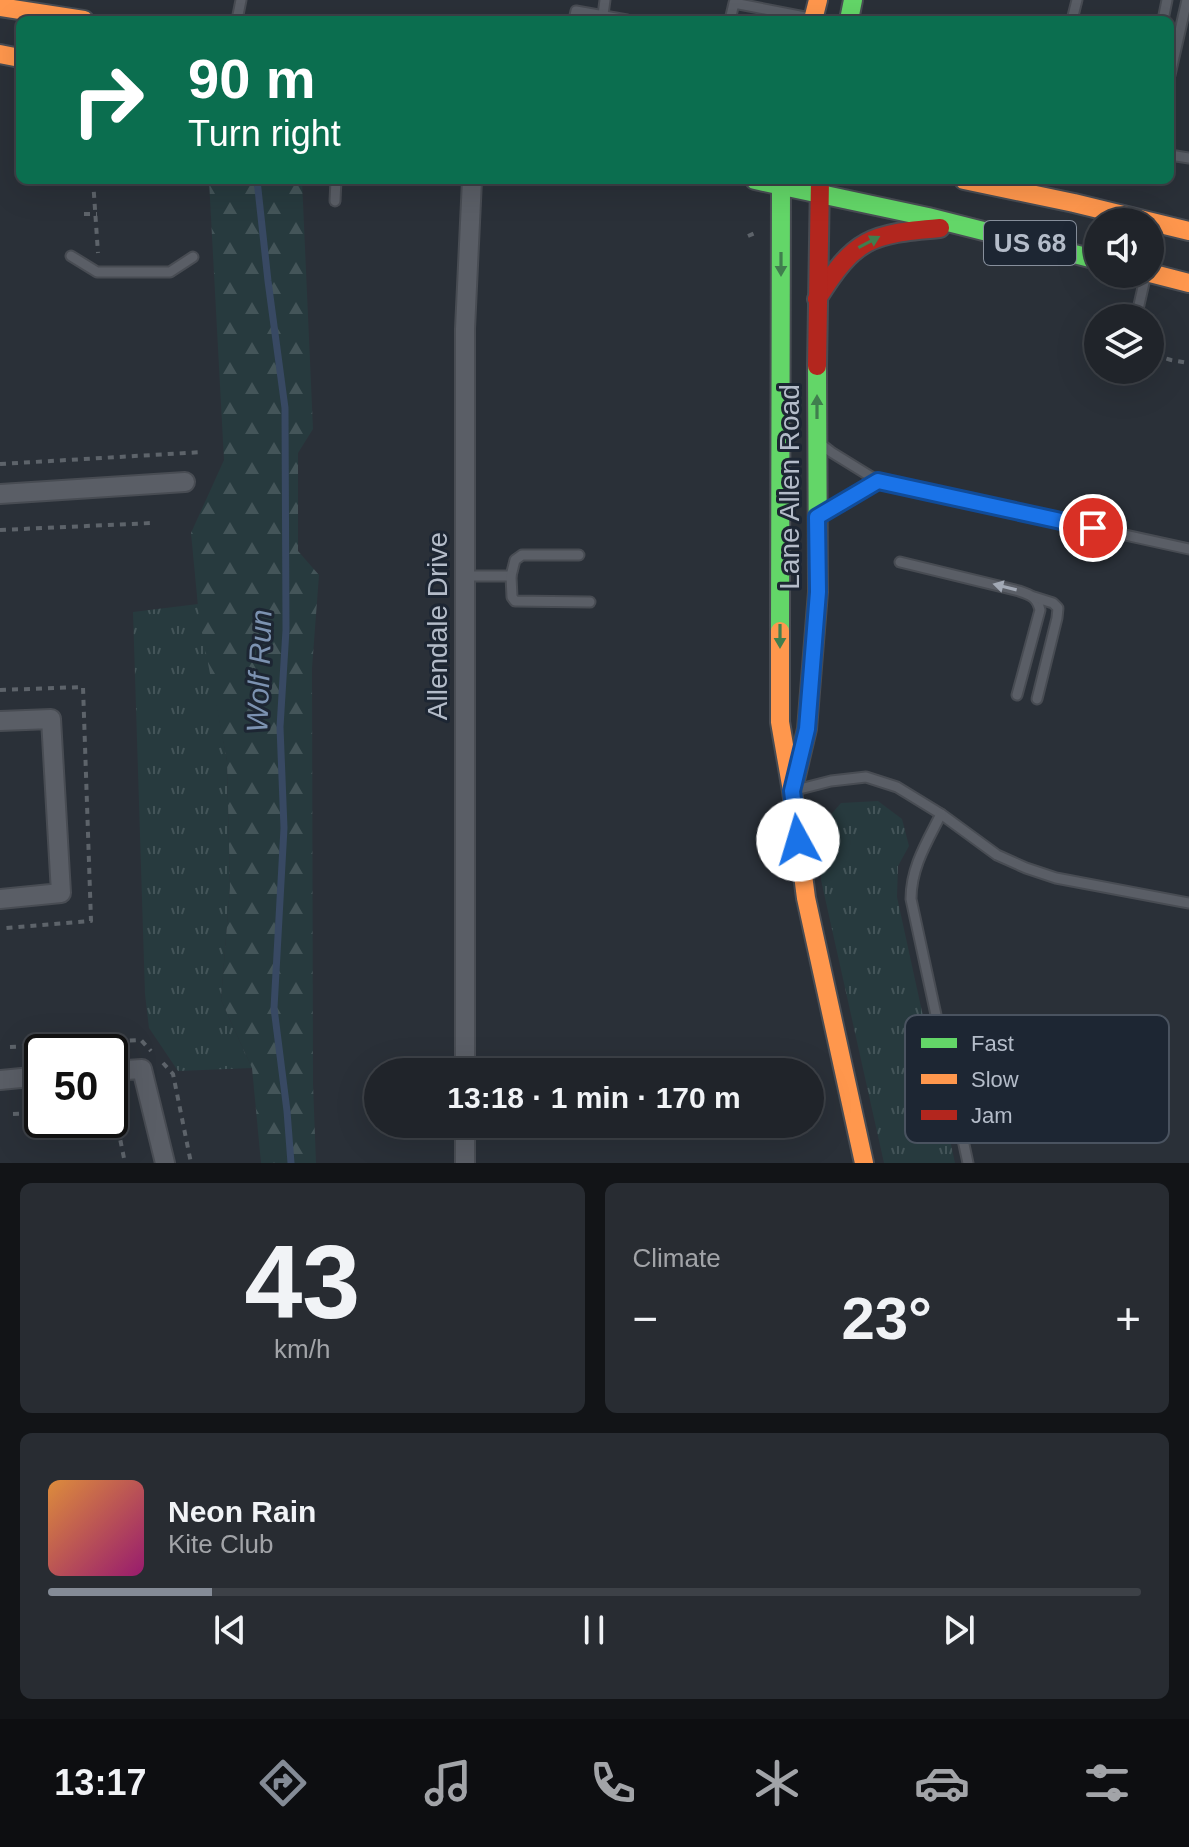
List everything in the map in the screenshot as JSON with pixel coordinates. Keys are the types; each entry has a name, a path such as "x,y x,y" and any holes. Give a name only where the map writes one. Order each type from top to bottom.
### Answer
{"main road":[{"path":"0,7 58,16"},
{"name":"Lane Allen Road","path":"781,184 780,722 806,898 864,1163"},
{"name":"US 68","path":"790,184 819,187 1084,257"},
{"name":"US 68","path":"983,184 1094,208"},
{"name":"Lane Allen Road","path":"792,791 807,729 818,592 819,187"},
{"name":"US 68","path":"1164,225 1189,231"},
{"path":"817,299 832,274 861,245 878,237 906,231 961,226"},
{"path":"1164,277 1189,283"}],"street":[{"name":"Allendale Drive","path":"465,1058 465,329 472,184"},
{"path":"0,494 185,482"},
{"path":"0,721 51,719 61,893 0,899"},
{"path":"128,1070 142,1069 165,1163"},
{"path":"0,1080 24,1078"},
{"path":"465,1138 465,1163"}],"lane":[{"path":"1174,57 1187,0"},
{"path":"731,16 734,3 758,4 799,16"},
{"path":"575,16 576,11 601,16"},
{"path":"335,201 336,184"},
{"path":"71,256 97,272 170,272 193,257"},
{"path":"817,441 878,481 1189,549"},
{"path":"817,517 878,481"},
{"path":"579,555 522,555 515,560 511,576 512,597 515,601 590,602"},
{"path":"900,562 1019,591 1053,603 1058,608 1057,618 1037,699"},
{"path":"465,576 511,576"},
{"path":"1017,695 1040,610 1034,597"},
{"path":"792,791 831,781 866,777 897,787 941,814 997,855 1026,868 1056,878 1189,903"},
{"path":"936,1015 911,899 911,884 918,860 941,814"},
{"path":"964,1143 968,1163"}],"path":[{"path":"93,184 98,264"},
{"path":"84,214 96,214"},
{"path":"1164,358 1189,363"},
{"path":"0,464 203,452"},
{"path":"0,530 152,523"},
{"path":"13,1114 24,1114"},
{"path":"120,1138 125,1163"}],"green space":[{"path":"209,184 302,184 313,429 298,453 298,551 319,575 312,668 316,1163 261,1163 252,1068 221,1000 230,887 227,761 199,617 191,533 224,460"},
{"path":"198,604 227,761 230,887 221,1000 252,1068 178,1071 149,1028 145,994 133,612"},
{"path":"878,801 902,819 909,846 898,866 897,897 923,1015 905,1015 905,1143 951,1143 955,1163 884,1163 821,880 821,826 841,803"}],"waterway":[{"name":"Wolf Run","path":"257,184 285,408 286,630 280,727 284,828 274,1008 291,1163"}],"traffic: fast":[{"path":"850,16 853,0"},
{"path":"774,184 928,217 1084,256"},
{"path":"780,631 781,184"},
{"path":"795,780 807,729 818,592 817,366"}],"traffic: slow":[{"path":"814,16 818,0"},
{"path":"0,7 58,16"},
{"path":"0,54 16,57"},
{"path":"983,184 1189,231"},
{"path":"1164,277 1189,283"},
{"path":"780,631 780,722 806,898 864,1163"}],"traffic: jam":[{"path":"817,366 820,184"},
{"path":"817,299 842,263 866,243 897,233 940,228"}],"route":[{"path":"798,840 792,791 807,729 818,592 817,517 878,481 1093,528"}]}
